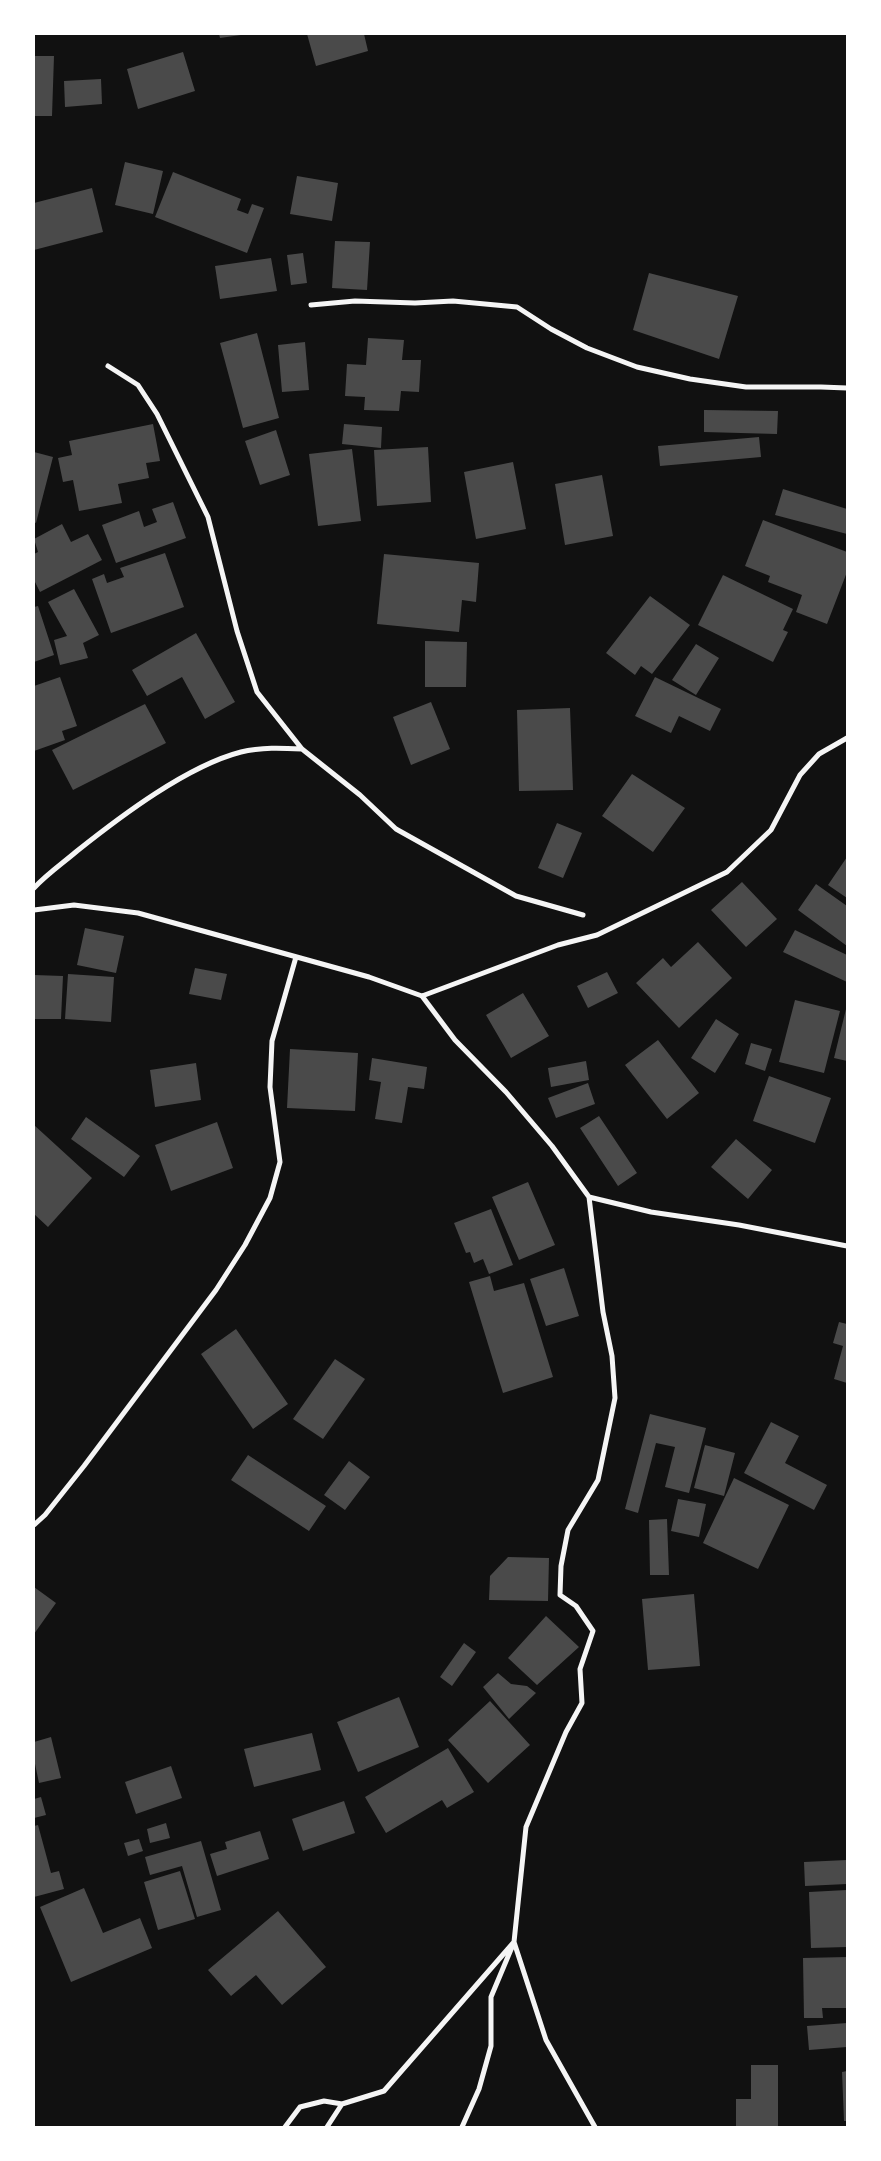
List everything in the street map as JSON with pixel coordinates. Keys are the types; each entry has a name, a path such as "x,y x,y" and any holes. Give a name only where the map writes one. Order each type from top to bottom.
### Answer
{"street":[{"path":"312,305 355,300 415,303 453,301 517,307 551,329 587,348 637,367 690,379 746,387 821,386 847,388"},
{"path":"108,366 138,385 157,414 208,517 237,631 257,692 302,749 360,795 396,829 516,896 583,915"},
{"path":"422,996 550,948 598,935 727,872 771,830 800,775 819,754 847,738"},
{"path":"34,888 98,834 136,807 186,776 241,752 277,748 302,749"},
{"path":"34,910 74,905 138,913 369,977 422,996 456,1040 506,1092 552,1146 589,1196 603,1312 612,1356 615,1398 598,1480 568,1530 561,1566 560,1595 576,1606 593,1631 580,1669 582,1703 566,1732 526,1827 514,1942 491,1997 491,2046 479,2089 462,2127"},
{"path":"34,1525 45,1515 84,1466 216,1290 246,1246 270,1198 280,1162 270,1087 272,1040 296,957"},
{"path":"589,1196 651,1212 739,1225 847,1246"},
{"path":"285,2127 300,2107 324,2101 342,2104 384,2091 514,1942"},
{"path":"514,1942 546,2040 595,2127"},
{"path":"328,2127 342,2104"}],"building":[{"path":"219,34 241,34 241,35 220,38"},
{"path":"307,34 364,34 368,51 316,66"},
{"path":"183,52 195,91 138,109 127,69"},
{"path":"34,56 54,56 52,116 34,116"},
{"path":"101,79 102,104 65,107 64,81"},
{"path":"125,162 163,171 153,214 115,205"},
{"path":"173,172 241,199 237,210 248,214 252,204 264,208 247,253 155,217"},
{"path":"297,176 338,183 332,221 290,214"},
{"path":"92,188 103,232 34,250 34,203"},
{"path":"335,241 370,242 367,290 332,288"},
{"path":"303,253 307,283 291,285 287,255"},
{"path":"271,258 277,291 220,299 215,266"},
{"path":"649,273 738,296 719,359 633,330"},
{"path":"257,333 279,418 243,428 220,343"},
{"path":"368,338 404,340 402,360 421,360 419,392 401,391 399,411 364,410 365,397 345,396 347,364 366,365"},
{"path":"305,342 309,390 282,392 278,345"},
{"path":"704,410 778,411 777,434 704,432"},
{"path":"153,424 160,461 146,463 149,478 118,484 122,503 79,511 73,480 63,482 58,458 72,455 69,441"},
{"path":"344,424 382,427 381,448 342,444"},
{"path":"276,430 290,475 260,485 245,441"},
{"path":"759,437 761,457 660,466 658,446"},
{"path":"428,447 431,502 377,506 374,450"},
{"path":"352,449 361,521 318,526 309,454"},
{"path":"34,452 53,457 36,523 34,522"},
{"path":"513,462 526,529 476,539 464,472"},
{"path":"602,475 613,536 565,545 555,484"},
{"path":"783,489 847,509 847,534 775,515"},
{"path":"173,502 186,538 116,563 102,525 139,511 144,527 157,522 152,509"},
{"path":"763,520 847,552 847,572 827,624 796,612 802,595 768,582 770,576 745,566"},
{"path":"62,524 71,542 88,534 102,560 40,592 34,580 34,554 38,552 34,539"},
{"path":"165,553 184,607 111,633 92,579 104,574 107,583 124,577 120,568"},
{"path":"384,554 479,563 476,602 462,600 459,632 377,624"},
{"path":"723,575 793,609 783,630 788,632 773,662 698,625"},
{"path":"74,589 99,635 83,643 88,658 60,665 54,640 67,636 48,602"},
{"path":"650,596 690,625 652,674 641,666 635,675 606,653"},
{"path":"38,606 54,655 34,662 34,607"},
{"path":"196,633 235,702 205,719 182,677 147,696 132,670"},
{"path":"425,641 467,642 466,687 425,687"},
{"path":"696,644 719,658 696,695 672,680"},
{"path":"60,677 77,726 62,731 65,740 34,751 34,686"},
{"path":"655,677 721,709 710,731 679,716 671,733 635,716"},
{"path":"431,702 450,749 411,765 393,717"},
{"path":"145,704 166,743 73,790 52,750"},
{"path":"570,708 573,790 519,791 517,710"},
{"path":"632,774 685,808 653,852 602,816"},
{"path":"557,823 582,833 563,878 538,868"},
{"path":"847,857 847,898 828,885"},
{"path":"742,882 777,919 746,947 711,910"},
{"path":"816,884 847,906 847,946 798,910"},
{"path":"85,928 124,936 116,973 77,965"},
{"path":"795,930 847,955 847,982 783,952"},
{"path":"698,942 732,978 679,1028 636,983 663,958 671,967"},
{"path":"195,968 227,974 221,1000 189,994"},
{"path":"607,972 618,993 588,1008 577,986"},
{"path":"68,974 114,977 111,1022 65,1019"},
{"path":"34,975 63,976 61,1019 34,1019"},
{"path":"523,993 549,1036 511,1058 486,1015"},
{"path":"795,1000 840,1011 824,1073 779,1062"},
{"path":"847,1005 847,1061 834,1058"},
{"path":"716,1019 739,1034 715,1073 691,1058"},
{"path":"658,1040 699,1093 667,1119 625,1065"},
{"path":"751,1043 772,1049 765,1071 745,1064"},
{"path":"290,1049 358,1053 355,1111 287,1108"},
{"path":"372,1058 427,1067 424,1089 408,1087 402,1123 375,1119 381,1082 369,1080"},
{"path":"586,1061 589,1080 551,1087 548,1068"},
{"path":"196,1063 201,1100 155,1107 150,1070"},
{"path":"769,1076 831,1098 815,1143 753,1121"},
{"path":"588,1083 595,1104 556,1118 548,1098"},
{"path":"599,1116 637,1173 618,1186 580,1128"},
{"path":"86,1117 140,1156 124,1177 71,1139"},
{"path":"217,1122 233,1168 171,1191 155,1145"},
{"path":"34,1125 92,1178 48,1227 34,1214"},
{"path":"736,1139 772,1170 748,1199 711,1167"},
{"path":"528,1182 555,1245 519,1260 492,1197"},
{"path":"491,1209 513,1265 489,1274 483,1259 474,1263 470,1252 466,1253 454,1223"},
{"path":"564,1268 579,1316 546,1326 530,1279"},
{"path":"490,1276 494,1291 524,1283 553,1377 503,1393 469,1282"},
{"path":"839,1322 847,1324 847,1383 834,1379 843,1346 833,1343"},
{"path":"236,1329 288,1404 253,1429 201,1354"},
{"path":"335,1359 365,1379 323,1439 293,1419"},
{"path":"650,1414 706,1428 689,1493 665,1487 675,1447 656,1443 638,1513 625,1509"},
{"path":"771,1422 799,1436 785,1463 827,1485 814,1510 744,1473"},
{"path":"705,1445 735,1453 724,1496 694,1488"},
{"path":"248,1455 326,1506 309,1531 231,1480"},
{"path":"349,1461 370,1477 345,1510 324,1495"},
{"path":"734,1478 789,1505 758,1569 703,1543"},
{"path":"678,1499 706,1504 699,1537 671,1531"},
{"path":"667,1519 669,1575 650,1575 649,1520"},
{"path":"508,1557 549,1558 548,1601 489,1600 490,1576"},
{"path":"34,1587 56,1603 34,1634"},
{"path":"694,1594 700,1666 648,1670 642,1599"},
{"path":"546,1616 579,1647 537,1685 508,1658"},
{"path":"464,1643 476,1652 452,1686 440,1677"},
{"path":"498,1673 511,1684 527,1686 536,1693 509,1719 483,1687"},
{"path":"399,1697 419,1747 358,1772 337,1722"},
{"path":"490,1701 530,1745 488,1783 448,1740"},
{"path":"312,1733 321,1770 254,1787 244,1749"},
{"path":"51,1737 61,1778 39,1783 34,1759 34,1742"},
{"path":"448,1748 474,1792 447,1808 442,1800 386,1833 365,1797"},
{"path":"171,1766 182,1798 136,1814 125,1782"},
{"path":"41,1797 46,1815 34,1818 34,1799"},
{"path":"344,1801 355,1833 303,1851 292,1819"},
{"path":"166,1823 170,1838 150,1843 147,1829"},
{"path":"38,1825 51,1873 59,1871 64,1889 34,1897 34,1826"},
{"path":"260,1831 269,1859 217,1876 210,1854 227,1849 225,1842"},
{"path":"139,1839 143,1851 128,1856 124,1843"},
{"path":"201,1841 221,1910 197,1917 182,1866 150,1875 145,1857"},
{"path":"847,1860 847,1884 805,1886 804,1862"},
{"path":"180,1871 195,1919 158,1930 144,1882"},
{"path":"84,1888 103,1933 140,1918 152,1948 71,1982 40,1907"},
{"path":"847,1890 847,1947 811,1948 809,1892"},
{"path":"278,1911 326,1967 282,2005 256,1975 231,1996 208,1970"},
{"path":"847,1957 847,2008 822,2008 823,2018 804,2018 803,1958"},
{"path":"847,2023 847,2047 809,2050 807,2026"},
{"path":"751,2065 778,2065 778,2127 736,2127 736,2099 751,2099"},
{"path":"847,2071 847,2121 844,2121 842,2072"}]}
